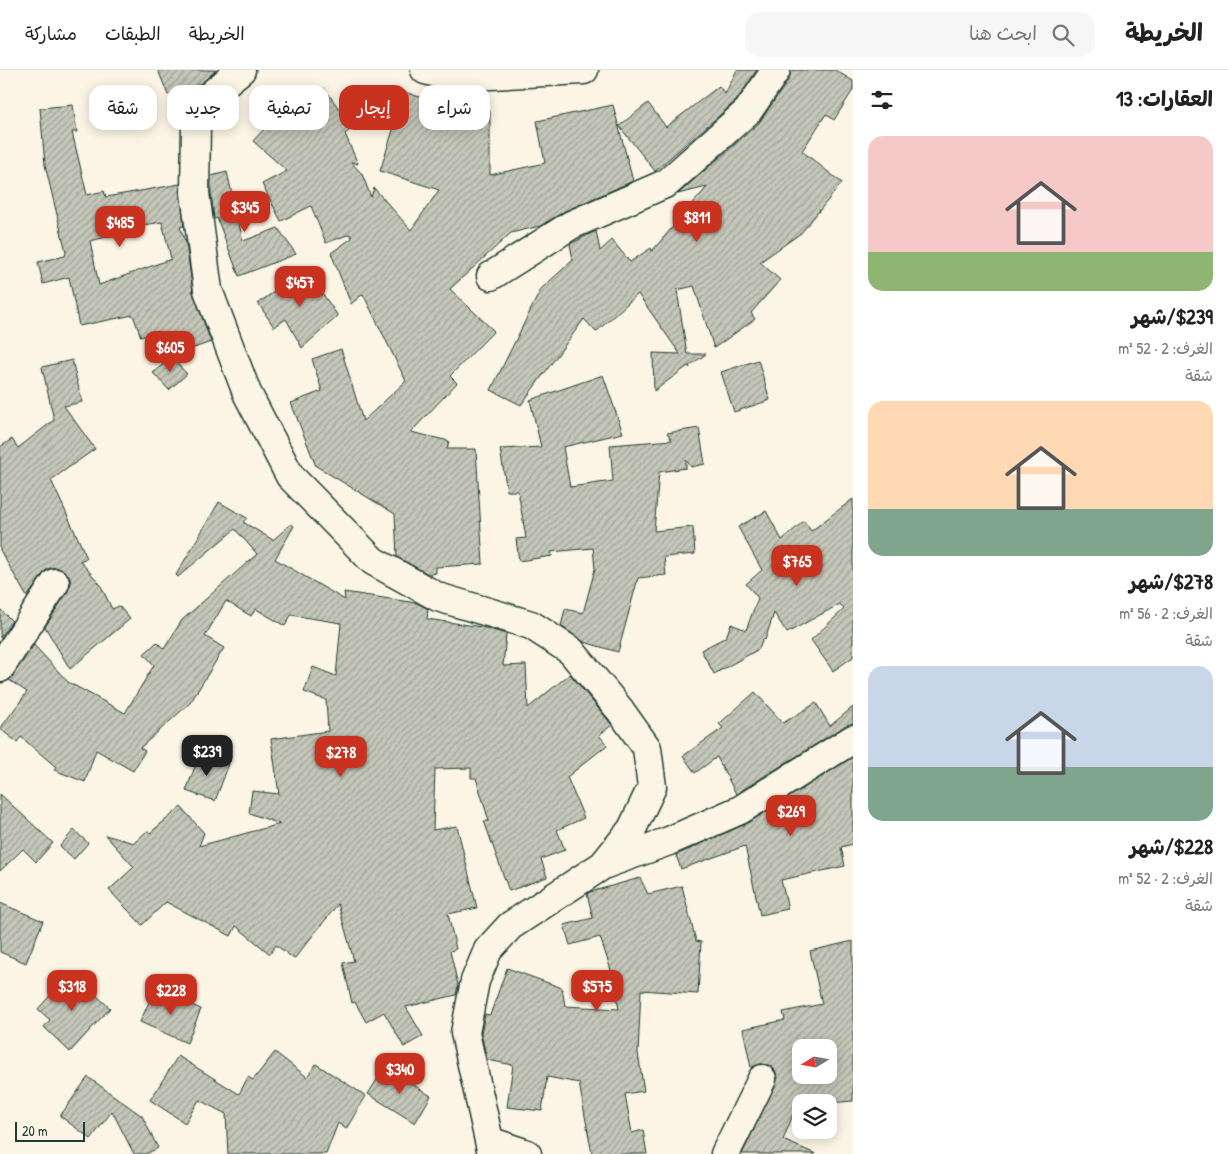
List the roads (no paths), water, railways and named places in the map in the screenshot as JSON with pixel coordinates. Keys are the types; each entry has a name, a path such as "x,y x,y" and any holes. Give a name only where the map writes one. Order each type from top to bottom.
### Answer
{"street":[{"path":"241,70 213,93 196,124 194,193 208,290 247,393 290,476 373,561 438,597 531,625 571,651 620,710 647,748 652,787 632,829 603,865"},
{"path":"425,70 452,77 584,70"},
{"path":"491,276 570,225 667,183 748,111 776,70"},
{"path":"0,668 55,583"},
{"path":"527,1154 491,1147 466,1033 475,982 488,950 510,926 603,865 670,841 740,810 853,739"},
{"path":"725,1154 762,1080"}]}
